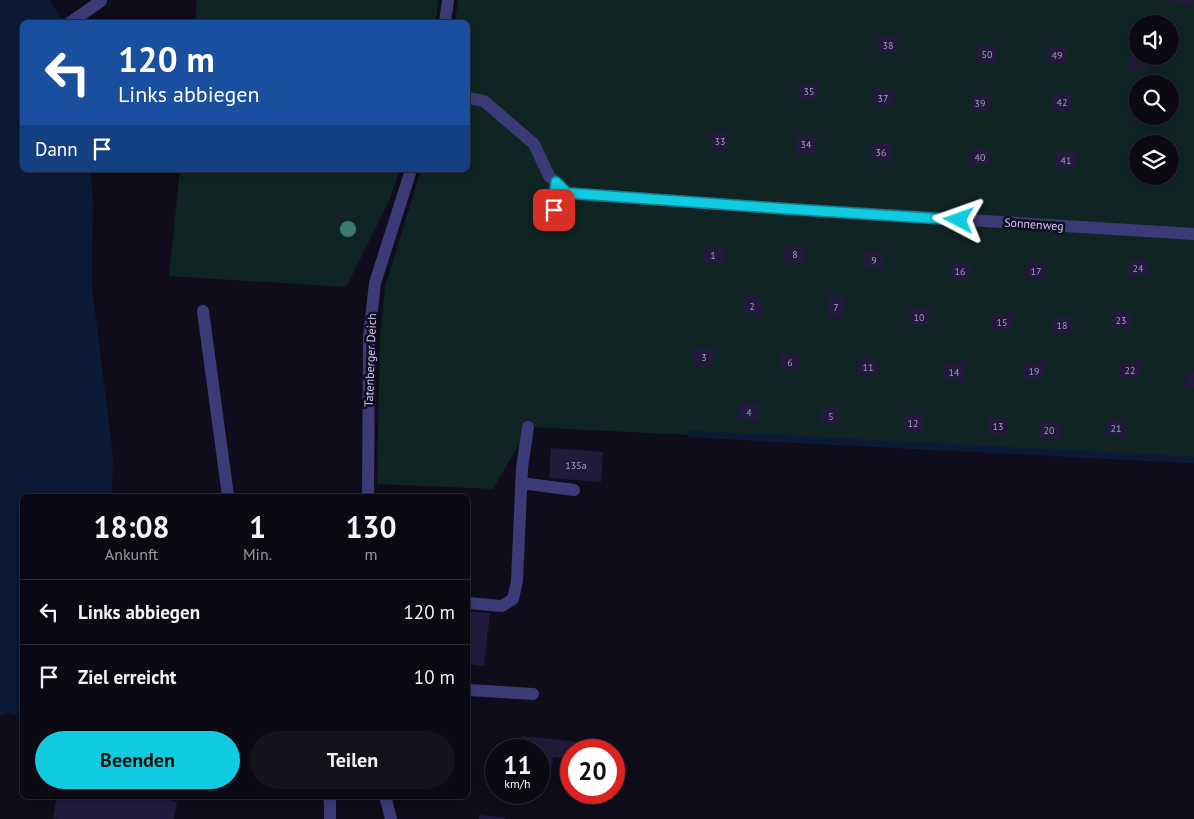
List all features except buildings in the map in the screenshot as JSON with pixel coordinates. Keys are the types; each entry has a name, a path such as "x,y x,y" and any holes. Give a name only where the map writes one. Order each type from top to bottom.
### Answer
{"street":[{"path":"445,20 448,0"},
{"path":"74,20 101,1"},
{"name":"Sonnenweg","path":"470,98 484,101 534,144 549,176 567,193 1194,234"},
{"name":"Tatenberger Deich","path":"368,494 369,337 376,283 410,172"},
{"path":"554,210 556,182"},
{"path":"203,310 228,494"},
{"path":"470,603 502,606 513,599 517,582 522,483 528,427"},
{"path":"522,483 574,490"},
{"path":"470,690 533,694"},
{"path":"329,799 330,819"},
{"path":"386,799 391,819"}],"green space":[{"path":"197,0 438,0 436,20 195,20"},
{"path":"458,0 1194,0 1194,460 529,427 493,489 377,484 380,336 385,287 420,172 470,172 470,20 455,20"},
{"path":"180,172 399,172 389,201 346,287 169,276"}],"water":[{"path":"0,0 49,0 62,19 67,16 70,20 20,20 20,172 90,172 93,201 92,286 113,456 112,494 20,494 20,711 14,715 7,712 0,716"}],"waterway":[{"path":"692,434 1194,460"}],"route":[{"path":"554,210 556,182 567,193 959,220"}]}
